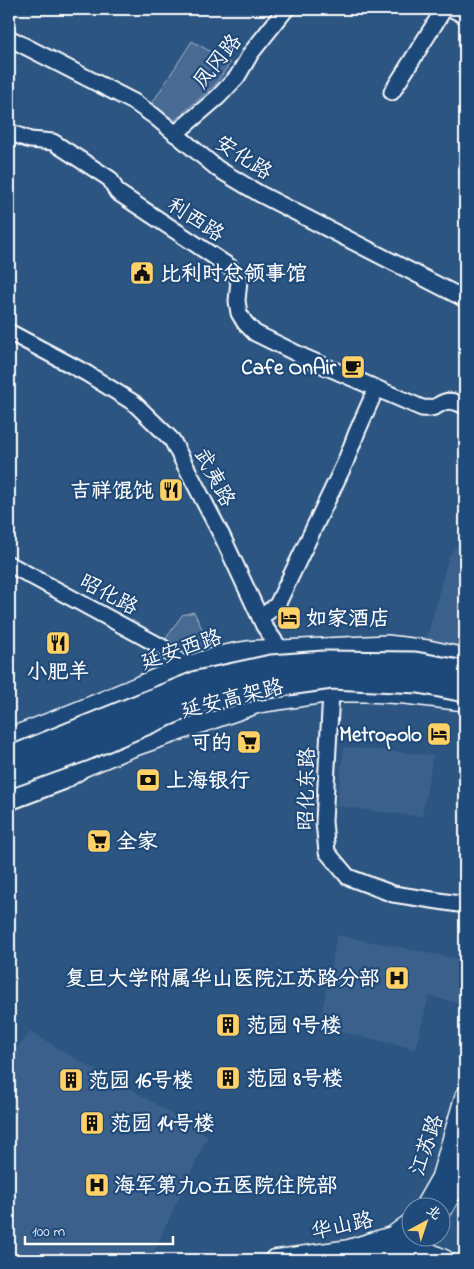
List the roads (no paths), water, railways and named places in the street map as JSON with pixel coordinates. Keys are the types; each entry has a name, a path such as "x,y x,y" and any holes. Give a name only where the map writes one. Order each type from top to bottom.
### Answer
{"highway":[{"name":"延安高架路","path":"9,758 197,682 270,666 324,662 415,663 465,672"},
{"name":"延安高架路","path":"9,777 84,750 193,704 253,689 331,678 419,682 465,691"},
{"path":"9,799 62,779 78,769"}],"main road":[{"name":"延安西路","path":"9,738 210,658 264,649 281,650 388,645 428,650 465,658"},
{"path":"9,786 55,770 78,769 129,748 258,703 331,692 405,694 465,702"},
{"path":"9,808 51,794 78,769"},
{"name":"江苏路","path":"431,1196 441,1178 465,1096"},
{"name":"江苏路","path":"450,1196 455,1187 465,1153"},
{"name":"华山路","path":"274,1260 347,1250 402,1240"},
{"path":"360,1260 402,1241"},
{"path":"419,1246 445,1260"}],"street":[{"name":"凤冈路","path":"175,134 218,98 237,77 252,52 286,9"},
{"path":"392,92 444,9"},
{"path":"452,9 465,16"},
{"name":"安化路","path":"9,38 124,96 140,106 218,169 260,194 465,299"},
{"name":"利西路","path":"9,132 30,140 53,142 110,179 117,192 211,253 235,272 239,280 237,301 239,313 245,324 255,333 306,358 422,408 434,408 447,400 465,406"},
{"name":"武夷路","path":"9,332 86,373 134,403 172,440 260,618 281,650 331,692"},
{"path":"260,618 277,605 345,463 356,432 376,389"},
{"name":"昭化路","path":"9,564 162,647 186,667"},
{"name":"昭化东路","path":"331,692 324,822 327,852 348,877 393,894 465,905"}],"place":[{"name":"比利时总领事馆","path":"142,273"},
{"name":"Cafe OnAir","path":"353,367"},
{"name":"吉祥馄饨","path":"171,490"},
{"name":"如家酒店","path":"289,618"},
{"name":"小肥羊","path":"58,643"},
{"name":"Metropolo","path":"439,734"},
{"name":"可的","path":"249,742"},
{"name":"上海银行","path":"148,780"},
{"name":"全家","path":"99,841"},
{"name":"复旦大学附属华山医院江苏路分部","path":"397,978"},
{"name":"范园 9号楼","path":"228,1025"},
{"name":"范园 8号楼","path":"228,1078"},
{"name":"范园 16号楼","path":"71,1080"},
{"name":"范园 14号楼","path":"92,1123"},
{"name":"海军第九O五医院住院部","path":"97,1185"}]}
